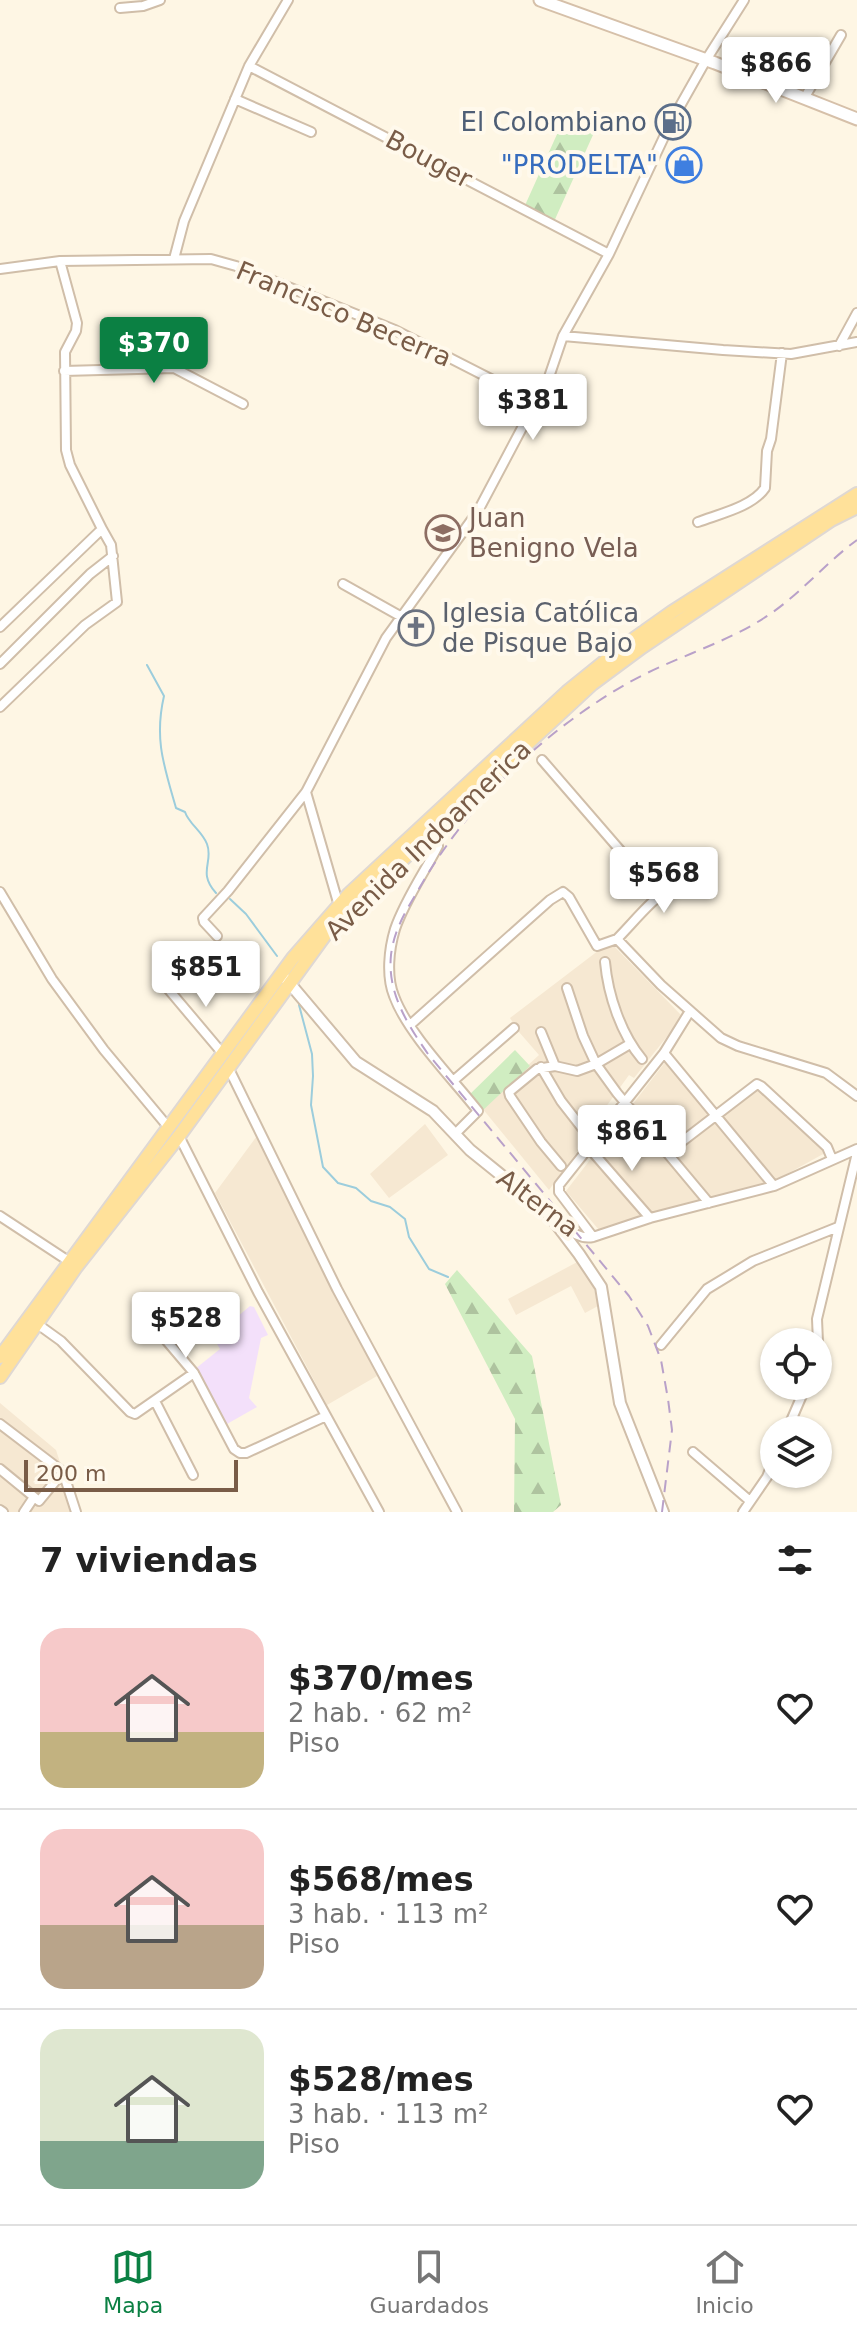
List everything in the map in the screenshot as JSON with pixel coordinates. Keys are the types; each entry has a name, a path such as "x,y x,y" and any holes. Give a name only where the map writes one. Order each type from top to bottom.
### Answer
{"main road":[{"path":"540,0 857,119"},
{"name":"Avenida Indoamerica","path":"0,1357 174,1132 229,1069 286,980 293,958 567,692 672,612 857,494"},
{"name":"Avenida Indoamerica","path":"384,869 430,835 592,684 831,520 857,507"},
{"name":"Avenida Indoamerica","path":"174,1132 223,1054 286,980"},
{"name":"Avenida Indoamerica","path":"0,1377 75,1261"}],"street":[{"path":"120,8 143,6 160,0"},
{"path":"174,259 184,221 249,66 288,0"},
{"path":"217,936 203,918 306,792 386,638 468,528 549,377 563,336 609,254 671,122 744,0"},
{"path":"805,97 841,35"},
{"name":"Bouger","path":"249,66 609,254"},
{"path":"235,99 311,132"},
{"name":"Francisco Becerra","path":"0,269 60,261 211,259 236,266 395,330 536,402"},
{"path":"0,707 85,625 117,602 111,545 67,458 64,371 67,346 77,323 60,261"},
{"path":"839,346 857,313"},
{"path":"563,336 782,353 857,342"},
{"path":"698,522 749,501 765,488 767,451 782,353"},
{"path":"64,371 174,368 243,404"},
{"path":"0,627 102,529"},
{"path":"0,664 90,574 113,556"},
{"path":"343,584 400,616"},
{"path":"542,760 658,898"},
{"path":"306,792 342,909"},
{"path":"430,835 438,846 399,918 389,958 394,996 410,1025 479,1113 455,1134"},
{"path":"410,1025 559,893 563,892 569,897 597,946 617,939 673,886 685,881 706,879"},
{"path":"0,892 52,979 104,1050 174,1132 379,1512"},
{"path":"617,939 690,1011 730,1043 826,1073 857,1096"},
{"path":"605,962 609,988 630,1044 642,1059"},
{"name":"Alterna","path":"286,980 356,1062 425,1105 470,1150 575,1235 593,1237 650,1218 774,1186 857,1151"},
{"path":"164,984 223,1054"},
{"path":"567,988 596,1064 709,1203"},
{"path":"593,1237 558,1189 664,1053 690,1011"},
{"path":"453,1081 514,1028"},
{"path":"541,1032 555,1066"},
{"path":"561,1166 510,1096 511,1088 541,1067 555,1066 577,1071 630,1044"},
{"path":"664,1053 774,1186"},
{"path":"541,1067 561,1101 586,1133"},
{"path":"229,1069 337,1289 457,1512"},
{"path":"667,1153 757,1084 827,1147 832,1159"},
{"path":"590,1149 650,1218"},
{"path":"817,1328 857,1151"},
{"path":"548,1213 601,1287 620,1403 663,1512"},
{"path":"0,1216 75,1261"},
{"path":"661,1345 707,1289 753,1261 838,1227"},
{"path":"149,1320 194,1373 234,1449 240,1453 326,1416"},
{"path":"36,1323 61,1341 135,1414 194,1373"},
{"path":"155,1401 193,1475"},
{"path":"0,1424 63,1472 76,1512"},
{"path":"693,1452 750,1501"},
{"path":"0,1469 39,1501 63,1472"},
{"path":"743,1512 760,1487"},
{"path":"24,1512 34,1497"}],"shaded area":[{"path":"607,944 612,944 681,1015 681,1019 634,1078 629,1075 549,1190 482,1108 539,1055 510,1018"},
{"path":"666,1061 714,1122 757,1088 825,1153 776,1180 599,1230 566,1191"},
{"path":"425,1124 448,1155 389,1198 370,1174"},
{"path":"257,1136 377,1376 327,1405 215,1193"},
{"path":"581,1260 592,1280 598,1306 585,1313 571,1286 516,1315 508,1299"},
{"path":"250,1306 254,1307 268,1335 261,1338 249,1398 257,1407 227,1424 195,1369 220,1349 213,1337"},
{"path":"0,1403 56,1450 76,1512 0,1512"}],"green space":[{"path":"567,112 597,126 552,226 522,212"},
{"path":"515,1050 530,1066 481,1112 467,1097"},
{"path":"457,1270 532,1356 561,1505 553,1512 514,1512 515,1419 445,1284"}],"waterway":[{"path":"147,665 164,696 160,739 176,808 185,812 207,844 208,879 216,893"},
{"path":"230,899 246,914 277,956"},
{"path":"299,1005 312,1054 311,1105 323,1167 338,1183 356,1188 371,1201 390,1207 405,1219 409,1237 429,1269 448,1277"}],"railway":[{"path":"662,1512 672,1430 661,1360 648,1326 629,1296 428,1054 406,1020 396,995 392,982 392,946 407,909 457,831 481,802 536,748 565,724 628,683 732,636 764,618 857,540"}],"place":[{"name":"El Colombiano","path":"673,122"},
{"name":"\"PRODELTA\"","path":"684,165"},
{"name":"Juan Benigno Vela","path":"443,533"},
{"name":"Iglesia Católica de Pisque Bajo","path":"416,628"}]}
